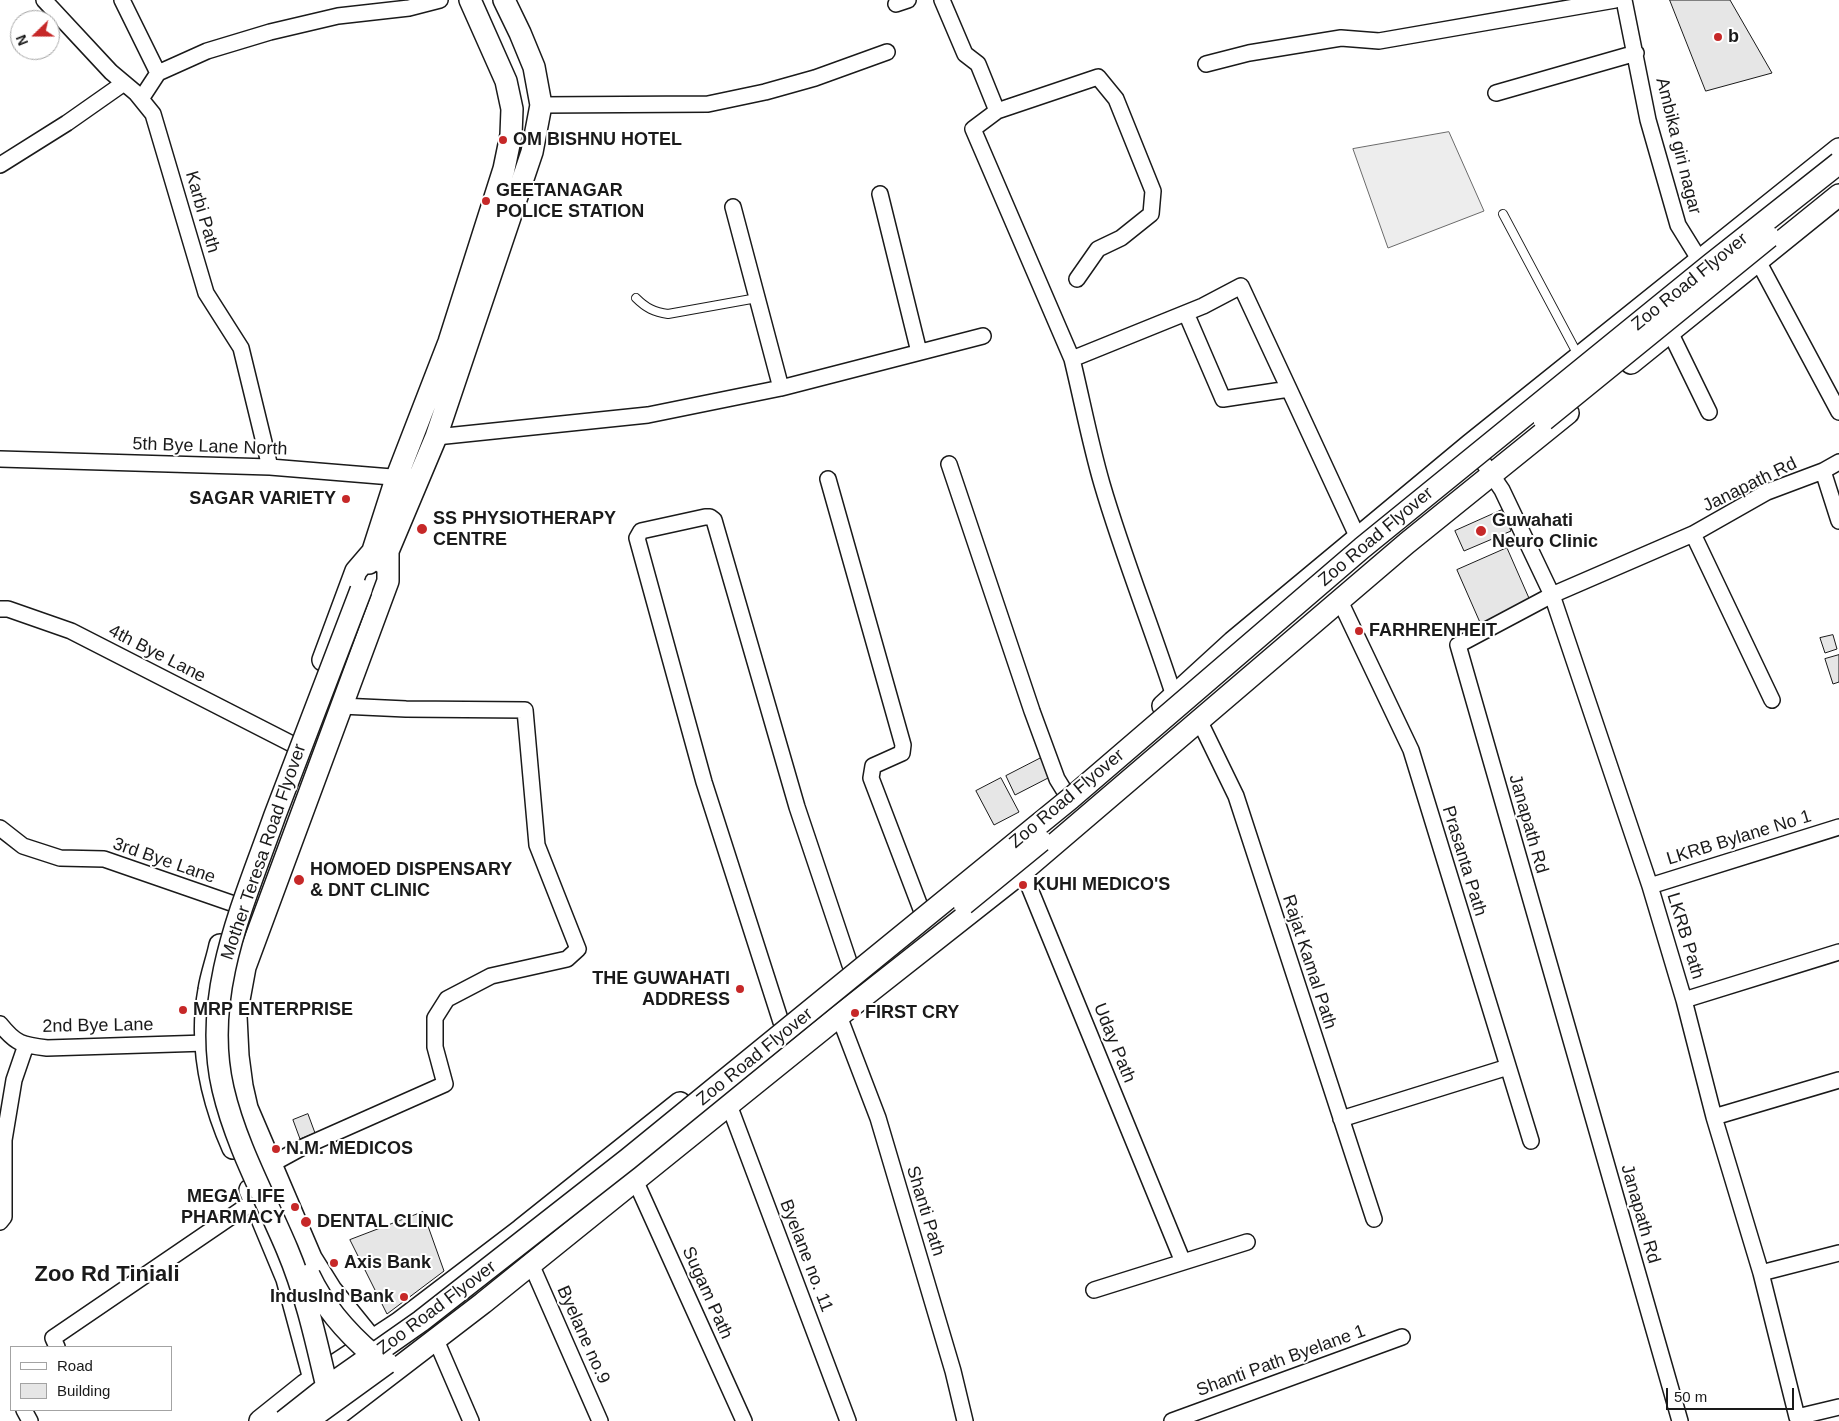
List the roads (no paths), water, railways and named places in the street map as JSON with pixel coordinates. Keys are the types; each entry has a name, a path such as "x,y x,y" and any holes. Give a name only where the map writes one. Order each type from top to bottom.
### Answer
{"main road":[{"path":"396,1370 372,1348 311,1258 247,1108 238,1056 236,1016 245,967 388,581 381,550 396,479 449,342 504,169 511,135 512,108 506,81 470,0"},
{"path":"504,0 534,67 541,105 532,152 436,437 418,478 381,550 356,571 222,937 209,990 206,1042 209,1077 220,1118 287,1279 320,1383 335,1416 436,1340 839,1016 1023,871 1406,543 1839,195"},
{"path":"372,1348 399,1323 521,1230 1010,837 1065,792 1233,642 1470,445 1839,149"},
{"name":"Zoo Road Flyover","path":"284,1421 320,1383 488,1270 628,1160 1071,798 1362,548 1710,265 1839,163"},
{"name":"Zoo Road Flyover","path":"307,1421 431,1332 1001,874 1334,589 1839,181"},
{"name":"Mother Teresa Road Flyover","path":"372,1348 354,1338 329,1310 316,1291 240,1118 232,1090 226,1034 229,995 234,966 251,912 381,550"},
{"name":"Mother Teresa Road Flyover","path":"320,1383 305,1295 226,1103 218,1063 217,1016 226,958 242,909 299,749 365,593"},
{"path":"260,1421 320,1383"}],"street":[{"name":"Karbi Path","path":"44,0 111,72 141,99 153,114 206,293 241,348 270,467"},
{"path":"122,0 158,73"},
{"path":"141,99 158,73 207,51 270,32 338,16 409,8 440,0"},
{"path":"942,0 965,54 978,64 997,111"},
{"path":"1206,64 1249,53 1341,38 1378,41 1614,0"},
{"name":"Ambika giri nagar","path":"1624,0 1648,120 1678,225 1721,291"},
{"path":"541,105 708,104 765,92 815,78 887,52"},
{"path":"1496,93 1636,53"},
{"path":"1077,279 1098,248 1121,238 1151,214 1153,191 1116,99 1098,77 997,111 974,129 1072,359 1102,484 1143,610 1157,642 1174,696"},
{"path":"0,165 67,123 124,83"},
{"path":"880,194 919,352"},
{"path":"733,207 781,388"},
{"path":"1758,261 1839,412"},
{"path":"1072,359 1186,313 1241,286 1358,538"},
{"path":"1186,313 1223,399 1289,389"},
{"path":"1670,332 1709,412"},
{"path":"436,437 648,416 781,388 983,336"},
{"name":"LKRB Path","path":"1470,445 1502,490 1552,595 1650,886 1684,1000 1714,1117 1761,1273 1797,1417 1839,1406"},
{"name":"5th Bye Lane North","path":"0,459 270,467 396,479 418,478"},
{"name":"Janapath Rd","path":"1680,1421 1458,645 1552,595 1693,534 1767,492 1839,462"},
{"path":"949,464 1032,711 1057,778 1065,792"},
{"path":"1823,470 1839,521"},
{"path":"828,480 903,745 902,753 873,766 871,778 921,909"},
{"path":"781,1022 704,782 637,538 641,531 705,516 714,520 797,806 850,965"},
{"path":"1693,534 1772,700"},
{"name":"Prasanta Path","path":"1340,601 1411,750 1531,1141"},
{"name":"4th Bye Lane","path":"0,609 8,609 71,631 292,744"},
{"path":"270,1164 445,1084 435,1047 435,1018 447,999 491,976 567,959 578,949 537,845 525,710 341,706"},
{"name":"Rajat Kamal Path","path":"1199,720 1236,796 1374,1219"},
{"name":"LKRB Bylane No 1","path":"1650,886 1839,827"},
{"name":"3rd Bye Lane","path":"0,828 23,846 60,858 104,859 234,904"},
{"name":"Uday Path","path":"1010,837 1184,1262"},
{"path":"1684,1000 1839,952"},
{"name":"Shanti Path","path":"839,1016 878,1118 966,1421"},
{"name":"2nd Bye Lane","path":"0,1024 11,1038 26,1045 47,1048 206,1042"},
{"path":"0,1222 4,1217 4,1140 14,1080 26,1045"},
{"path":"1341,1119 1508,1067"},
{"path":"1714,1117 1839,1080"},
{"name":"Byelane no. 11","path":"729,1105 848,1421"},
{"name":"Sugam Path","path":"635,1180 744,1421"},
{"path":"56,1346 52,1338 254,1201"},
{"path":"1094,1290 1248,1242"},
{"path":"1761,1273 1839,1253"},
{"name":"Byelane no.9","path":"531,1264 600,1421"},
{"name":"Shanti Path Byelane 1","path":"1172,1421 1402,1337"},
{"path":"436,1340 470,1421"}],"lane":[{"path":"1503,214 1578,357"},
{"path":"636,298 644,306 655,312 668,314 757,298"}],"place":[{"name":"b","path":"1718,37"},
{"name":"OM BISHNU HOTEL","path":"503,140"},
{"name":"GEETANAGAR POLICE STATION","path":"486,201"},
{"name":"SAGAR VARIETY","path":"346,499"},
{"name":"SS PHYSIOTHERAPY CENTRE","path":"422,529"},
{"name":"Guwahati Neuro Clinic","path":"1481,531"},
{"name":"FARHRENHEIT","path":"1359,631"},
{"name":"HOMOED DISPENSARY & DNT CLINIC","path":"299,880"},
{"name":"KUHI MEDICO'S","path":"1023,885"},
{"name":"THE GUWAHATI ADDRESS","path":"740,989"},
{"name":"MRP ENTERPRISE","path":"183,1010"},
{"name":"FIRST CRY","path":"855,1013"},
{"name":"N.M. MEDICOS","path":"276,1149"},
{"name":"MEGA LIFE PHARMACY","path":"295,1207"},
{"name":"DENTAL CLINIC","path":"306,1222"},
{"name":"Axis Bank","path":"334,1263"},
{"name":"IndusInd Bank","path":"404,1297"}],"district":[{"name":"Zoo Rd Tiniali","path":"107,1275"}]}
